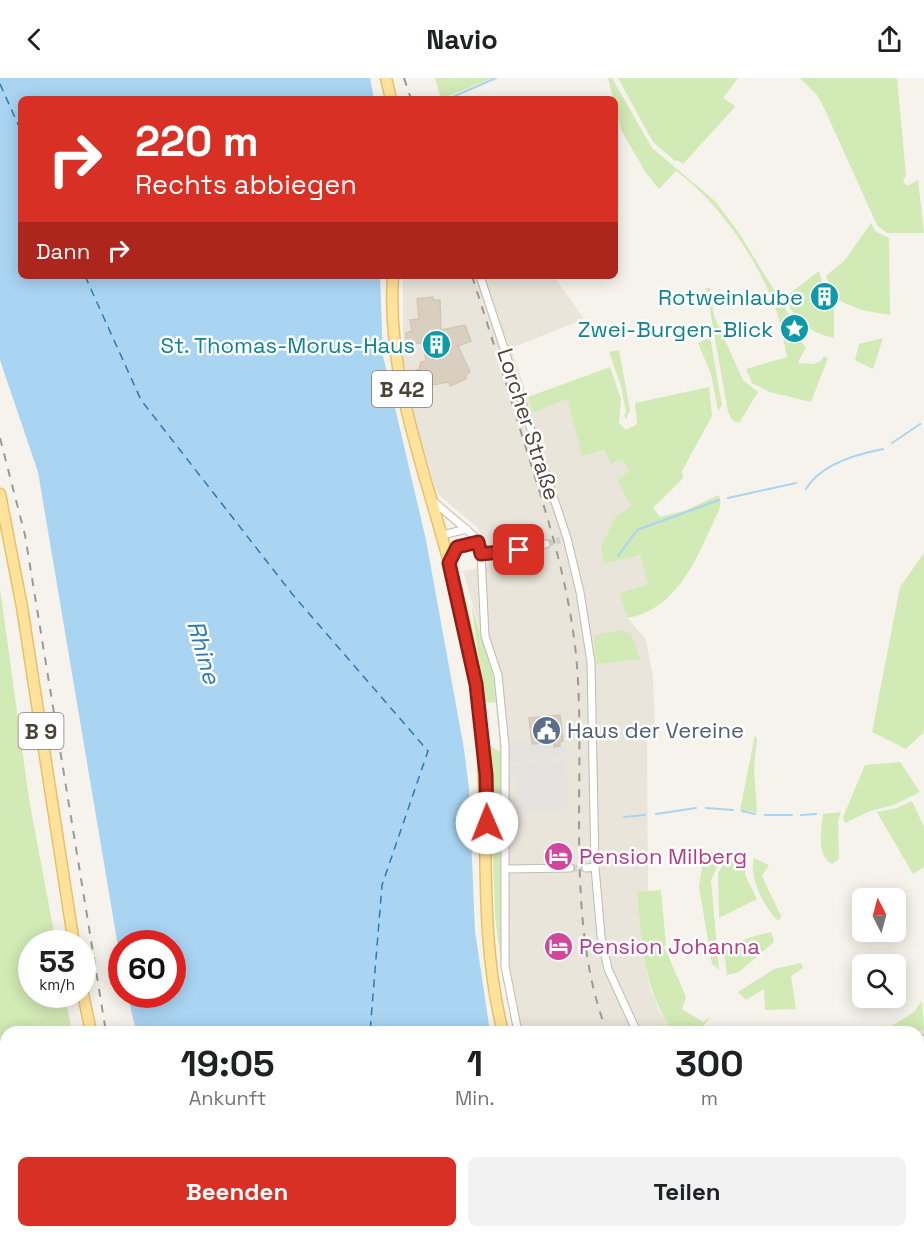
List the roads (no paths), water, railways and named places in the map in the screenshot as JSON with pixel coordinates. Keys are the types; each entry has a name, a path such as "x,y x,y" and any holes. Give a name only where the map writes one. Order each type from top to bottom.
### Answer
{"main road":[{"path":"386,78 390,96"},
{"name":"B 42","path":"393,279 393,334 404,403 442,535 476,684 486,775 489,950 502,1026"},
{"name":"B 9","path":"0,495 20,597 72,930"},
{"path":"86,1008 90,1026"}],"street":[{"name":"Lorcher Straße","path":"481,279 564,539 585,616 591,662 596,867 605,960 634,1026"},
{"path":"431,498 478,542 481,554 485,636 498,675 505,746 505,966 517,1026"},
{"path":"442,535 466,529"},
{"path":"449,563 457,547 478,542"},
{"path":"481,554 546,544"},
{"path":"586,868 596,867"},
{"path":"506,869 570,868"}],"water":[{"name":"Rhine","path":"0,78 370,78 373,96 18,96 18,279 380,279 383,356 426,540 464,749 469,789 475,931 489,1026 135,1026 131,1008 186,1008 186,930 115,930 38,472 0,360"}],"waterway":[{"path":"455,96 496,78"},
{"path":"892,443 920,424"},
{"path":"806,489 820,473 830,467 862,454 883,449"},
{"path":"728,498 796,483"},
{"path":"618,556 637,530 719,500"},
{"path":"656,814 696,808"},
{"path":"706,808 733,810"},
{"path":"742,811 755,814"},
{"path":"801,815 816,814"},
{"path":"624,817 645,815"},
{"path":"765,815 792,815"}],"tunnel":[{"path":"546,544 560,540"},
{"path":"570,868 586,868"}],"railway":[{"path":"404,78 410,96"},
{"path":"473,279 550,527 570,610 577,666 579,711 581,898 585,945 594,989 605,1026"},
{"path":"0,438 25,535 105,1026"}],"place":[{"name":"Rotweinlaube","path":"824,297"},
{"name":"Zwei-Burgen-Blick","path":"794,329"},
{"name":"St. Thomas-Morus-Haus","path":"436,345"},
{"name":"Haus der Vereine","path":"546,730"},
{"name":"Pension Milberg","path":"558,856"},
{"name":"Pension Johanna","path":"558,946"}]}
